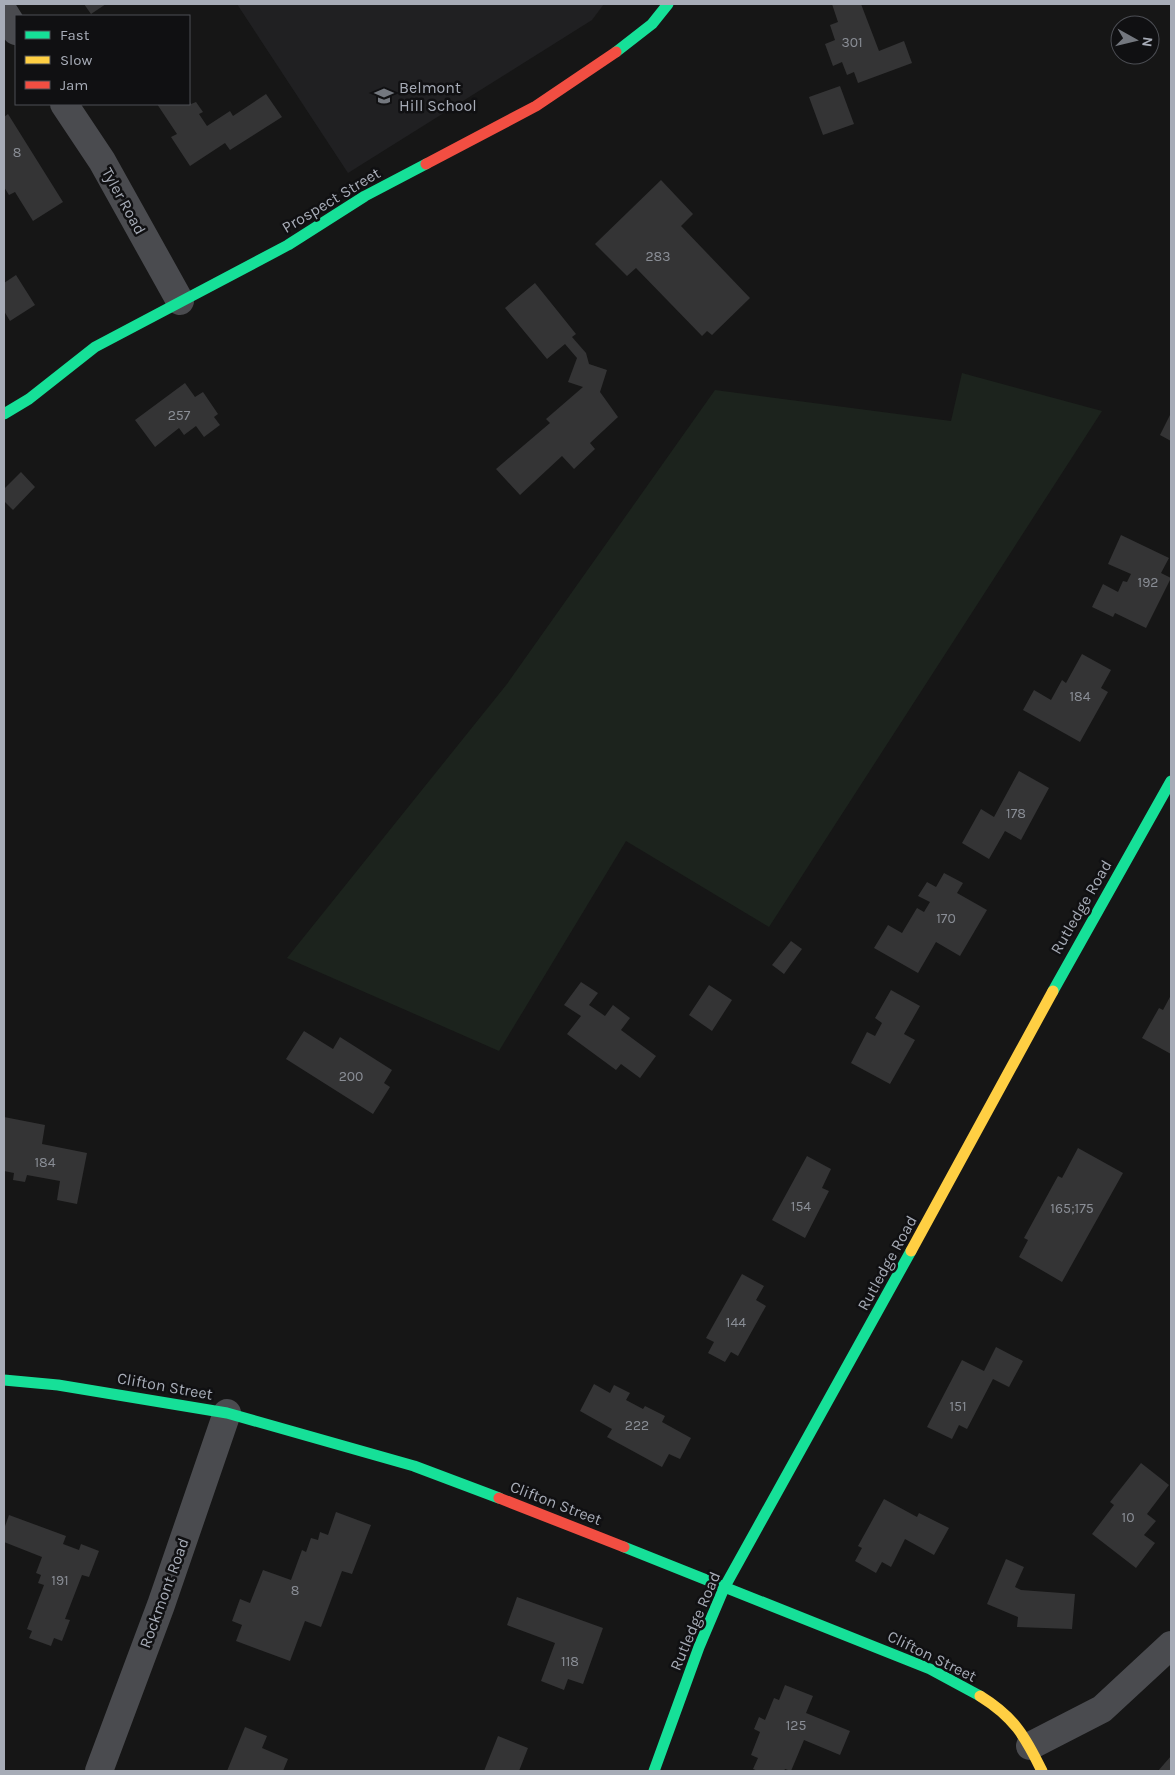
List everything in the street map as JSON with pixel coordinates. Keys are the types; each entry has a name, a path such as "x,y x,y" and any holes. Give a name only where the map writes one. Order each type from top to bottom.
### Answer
{"street":[{"name":"Prospect Street","path":"4,414 29,399 95,347 288,245 365,196 536,106 606,60 652,24 668,4"},
{"path":"4,12 15,29"},
{"name":"Tyler Road","path":"65,105 102,161 180,301"},
{"name":"Rutledge Road","path":"654,1771 699,1647 724,1588 916,1243 1046,1003 1171,781"},
{"name":"Clifton Street","path":"4,1380 58,1385 227,1413 414,1466 581,1530 930,1669 981,1697 1009,1716 1030,1746 1042,1771"},
{"name":"Rockmont Road","path":"99,1771 161,1605 227,1413"},
{"path":"1030,1746 1102,1709 1171,1645"}],"shaded area":[{"name":"Belmont Hill School","path":"237,4 604,4 592,20 348,173"},
{"path":"962,373 1102,411 769,927 626,841 499,1051 287,958 507,684 715,390 951,421"}],"building":[{"path":"84,4 106,4 91,14"},
{"path":"832,4 861,4 879,51 904,41 912,63 858,83 854,72 847,75 842,62 833,66 825,44 835,40 830,25 838,22"},
{"path":"840,86 854,124 823,135 809,97"},
{"path":"266,94 282,117 230,150 225,143 190,166 171,137 177,134 158,105 190,105 190,102 191,104 196,102 203,112 199,114 207,126 230,111 233,116"},
{"path":"8,114 63,202 33,221 15,192 9,195 4,187 4,117"},
{"path":"661,180 693,214 681,226 750,298 712,335 707,331 702,336 636,268 627,276 595,244"},
{"path":"16,275 35,305 10,321 4,311 4,283"},
{"path":"535,283 576,334 572,337 586,353 589,364 607,370 600,392 618,417 590,443 595,449 574,469 562,456 520,495 496,469 550,423 546,419 583,387 568,382 577,358 565,344 547,359 505,308"},
{"path":"185,383 195,397 203,392 218,414 214,417 220,425 204,437 196,426 184,435 179,428 155,447 135,420"},
{"path":"1171,413 1171,441 1160,435"},
{"path":"21,472 35,487 13,510 4,501 4,489"},
{"path":"1121,535 1169,558 1161,573 1171,578 1146,628 1115,613 1113,617 1092,607 1103,584 1118,592 1123,581 1127,582 1131,574 1108,564"},
{"path":"1082,654 1111,670 1101,688 1108,692 1080,742 1023,710 1034,690 1051,700 1062,680 1066,683"},
{"path":"1019,771 1049,788 1021,840 1005,831 989,859 962,843 981,809 994,817"},
{"path":"944,873 963,883 957,893 987,910 960,956 936,942 918,973 874,948 888,925 902,933 917,908 924,912 930,902 918,896 927,882 936,887"},
{"path":"791,941 802,949 784,974 772,965"},
{"path":"581,982 598,993 589,1005 605,1016 613,1005 630,1018 621,1030 656,1056 640,1078 621,1064 616,1070 567,1034 581,1016 564,1005"},
{"path":"709,985 732,1000 712,1031 689,1015"},
{"path":"891,990 920,1006 904,1034 915,1040 890,1084 851,1063 867,1032 875,1036 882,1023 875,1018"},
{"path":"1171,995 1171,1054 1142,1038 1159,1008 1163,1010"},
{"path":"304,1031 333,1049 340,1037 392,1070 384,1083 390,1087 373,1114 286,1059"},
{"path":"4,1117 45,1125 42,1144 87,1153 77,1204 57,1200 60,1181 27,1175 25,1182 13,1180 14,1173 4,1171"},
{"path":"1078,1148 1123,1173 1062,1282 1019,1257 1028,1240 1024,1238 1058,1176 1062,1178"},
{"path":"807,1156 831,1169 822,1188 829,1191 805,1238 772,1220"},
{"path":"742,1274 764,1286 756,1300 766,1306 738,1356 731,1352 725,1362 708,1353 714,1342 706,1338"},
{"path":"996,1347 1023,1361 1009,1387 993,1379 967,1429 959,1425 952,1439 927,1427 962,1360 984,1371"},
{"path":"594,1384 610,1393 614,1385 630,1393 626,1400 643,1409 645,1406 665,1416 662,1422 691,1438 680,1459 669,1454 662,1467 607,1437 612,1429 580,1411"},
{"path":"1141,1463 1169,1485 1147,1514 1156,1521 1144,1535 1155,1543 1136,1568 1092,1534 1114,1505 1110,1502"},
{"path":"884,1499 917,1517 919,1513 949,1528 934,1555 905,1539 891,1567 882,1562 876,1573 855,1561 862,1548 858,1546"},
{"path":"336,1512 371,1525 352,1574 342,1571 321,1627 305,1621 290,1661 236,1641 242,1625 232,1621 240,1599 250,1603 263,1570 291,1580 302,1550 306,1552 311,1538 318,1540 320,1532 328,1535"},
{"path":"9,1515 66,1536 63,1544 79,1550 81,1544 99,1551 89,1577 82,1575 65,1619 70,1620 62,1641 54,1638 51,1646 29,1638 32,1631 27,1629 44,1585 38,1583 41,1575 36,1573 42,1557 4,1542 4,1529"},
{"path":"1006,1559 1024,1567 1015,1587 1021,1590 1075,1594 1072,1629 1017,1627 1018,1617 987,1604"},
{"path":"517,1597 603,1628 583,1684 568,1679 564,1690 541,1681 555,1643 507,1625"},
{"path":"785,1685 813,1696 806,1713 850,1731 840,1755 804,1740 791,1771 785,1769 784,1771 758,1771 753,1769 758,1758 751,1755 760,1732 754,1729 759,1717 765,1720 774,1698 779,1700"},
{"path":"245,1727 267,1736 262,1748 288,1759 283,1771 227,1771"},
{"path":"498,1736 528,1748 519,1771 484,1771"},
{"path":"1171,1756 1171,1771 1158,1771"}],"traffic: fast":[{"path":"616,52 652,24 668,4"},
{"path":"4,414 29,399 95,347 288,245 365,196 426,164"},
{"path":"1053,991 1171,781"},
{"path":"654,1771 699,1647 724,1588 911,1251"},
{"path":"4,1380 58,1385 227,1413 414,1466 499,1498"},
{"path":"624,1547 930,1669 980,1696"}],"traffic: slow":[{"path":"911,1251 1053,991"},
{"path":"980,1696 1002,1712 1017,1728 1030,1747 1042,1771"}],"traffic: jam":[{"path":"426,164 536,106 616,52"},
{"path":"499,1498 624,1547"}],"place":[{"name":"Belmont Hill School","path":"384,96"}]}
